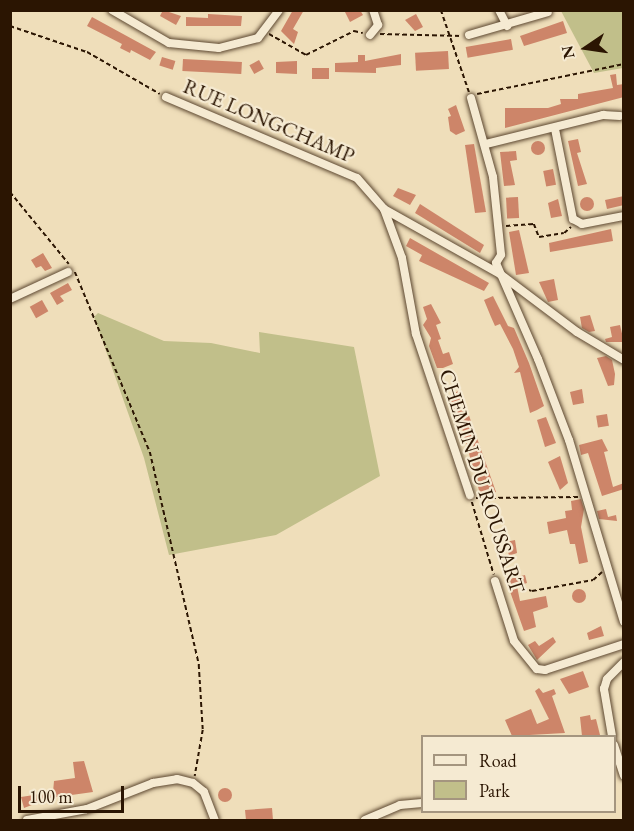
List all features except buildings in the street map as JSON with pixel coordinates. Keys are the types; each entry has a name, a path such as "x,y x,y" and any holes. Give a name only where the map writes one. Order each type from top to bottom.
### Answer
{"street":[{"path":"112,10 179,46 229,48 248,44 266,32 279,10"},
{"path":"370,35 378,25 374,10"},
{"path":"499,10 507,26"},
{"path":"469,35 507,26 548,12"},
{"name":"RUE LONGCHAMP","path":"166,97 357,178 384,209 500,274 577,332 624,360"},
{"path":"471,98 486,144 499,227 501,255 496,263 543,369 604,552 624,622"},
{"path":"486,144 555,129 603,115 620,116"},
{"path":"555,129 576,223 624,216"},
{"name":"CHEMIN DU ROUSSART","path":"384,209 405,267 416,334 470,495"},
{"path":"10,299 70,271"},
{"name":"CHEMIN DU ROUSSART","path":"495,581 514,641 537,669 545,670 624,644"},
{"path":"612,735 604,689 607,679 624,662"},
{"path":"616,755 624,776"},
{"path":"27,820 87,808 153,783 177,779 193,783 204,792 215,820"},
{"path":"365,820 400,805 421,803"}],"path":[{"path":"441,10 453,38 471,98 487,92 624,64"},
{"path":"10,26 87,52 166,97"},
{"path":"266,32 306,55 354,31 370,35 453,38 469,35"},
{"path":"10,192 70,271 92,308 143,443 150,452 199,666 203,730 193,783"},
{"path":"499,227 534,224 539,237 564,232 576,223"},
{"path":"470,495 525,500 585,496"},
{"name":"CHEMIN DU ROUSSART","path":"470,495 495,581"},
{"path":"522,588 532,591 593,580 609,569"}],"green space":[{"path":"561,11 623,11 623,68 594,73"},
{"path":"98,313 164,341 211,343 260,353 259,332 354,347 380,476 276,535 169,555 144,458 94,317"}]}
